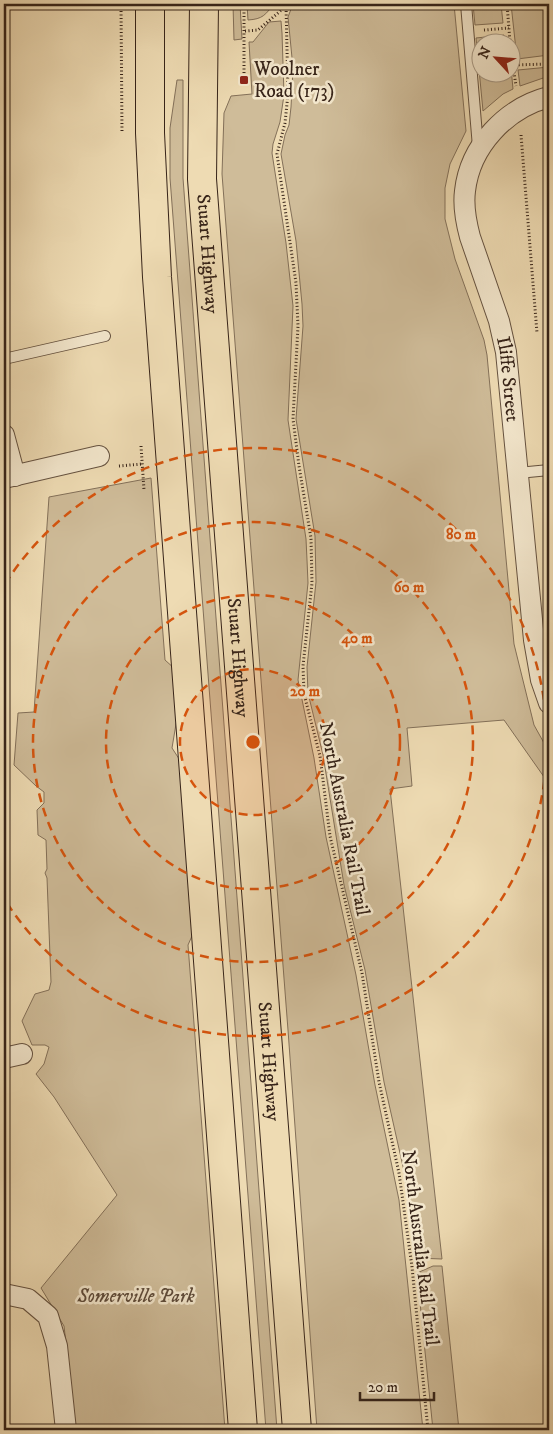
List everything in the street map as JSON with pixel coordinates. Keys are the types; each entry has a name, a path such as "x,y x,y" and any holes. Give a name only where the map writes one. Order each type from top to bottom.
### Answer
{"highway":[{"path":"150,4 150,133 156,268 242,1430"},
{"name":"Stuart Highway","path":"204,4 201,130 204,216 297,1430"}],"street":[{"name":"Iliffe Street","path":"549,97 519,109 507,117 492,132 479,150 469,173 465,192 466,220 476,256 503,335 534,640 541,680 549,703"},
{"path":"4,435 9,477 99,456"},
{"path":"4,1294 28,1299 48,1316 57,1346 66,1430"}],"lane":[{"path":"466,4 479,150"},
{"path":"4,359 106,336"},
{"path":"518,473 549,470"}],"path":[{"path":"244,4 244,80"},
{"path":"507,4 509,32"},
{"path":"244,31 258,30 286,5"},
{"name":"North Australia Rail Trail","path":"286,5 288,94 285,123 277,154 296,283 298,326 293,420 298,466 311,538 312,583 303,666 304,694 320,756 330,836 362,972 379,1082 399,1173 412,1267 428,1430"},
{"path":"468,31 509,28"},
{"path":"520,64 549,64"},
{"path":"515,82 537,333"}],"green space":[{"path":"233,4 240,4 242,39 234,40"},
{"path":"247,4 274,4 263,16 248,20"},
{"path":"293,4 454,4 466,131 450,164 445,188 445,219 455,259 484,340 487,355 514,644 534,725 549,752 549,784 504,720 407,728 412,786 390,789 442,1259 416,1258 404,1171 384,1082 365,970 344,885 323,755 308,693 307,667 316,582 315,536 296,419 303,326 302,304 296,241 281,154 289,125 291,107 293,68 288,17"},
{"path":"473,4 501,4 503,23 475,25"},
{"path":"511,4 549,4 549,55 520,59 520,32 514,32"},
{"path":"281,21 284,95 280,122 272,153 286,243 293,306 288,420 306,539 308,583 298,680 314,758 326,837 356,975 375,1085 399,1200 423,1430 317,1430 222,174 224,113 231,96 252,94 249,42 253,42 269,22"},
{"path":"549,67 549,76 520,86 520,70"},
{"path":"177,80 183,80 183,178 277,1430 266,1430 170,178 170,128"},
{"path":"480,82 512,82 513,89 503,94 483,111"},
{"name":"Somerville Park","path":"151,478 165,660 175,669 184,697 176,724 172,748 187,771 199,920 188,945 225,1430 76,1430 64,1326 41,1288 117,1195 54,1097 36,1074 44,1064 49,1047 45,1045 32,1045 22,1021 35,994 49,990 51,982 47,878 45,873 47,869 46,840 38,835 37,810 44,803 44,792 14,765 18,713 34,712 49,497"},
{"path":"433,1266 442,1266 459,1430 433,1430 417,1273"}],"place":[{"name":"Woolner Road (173)","path":"244,80"}]}
